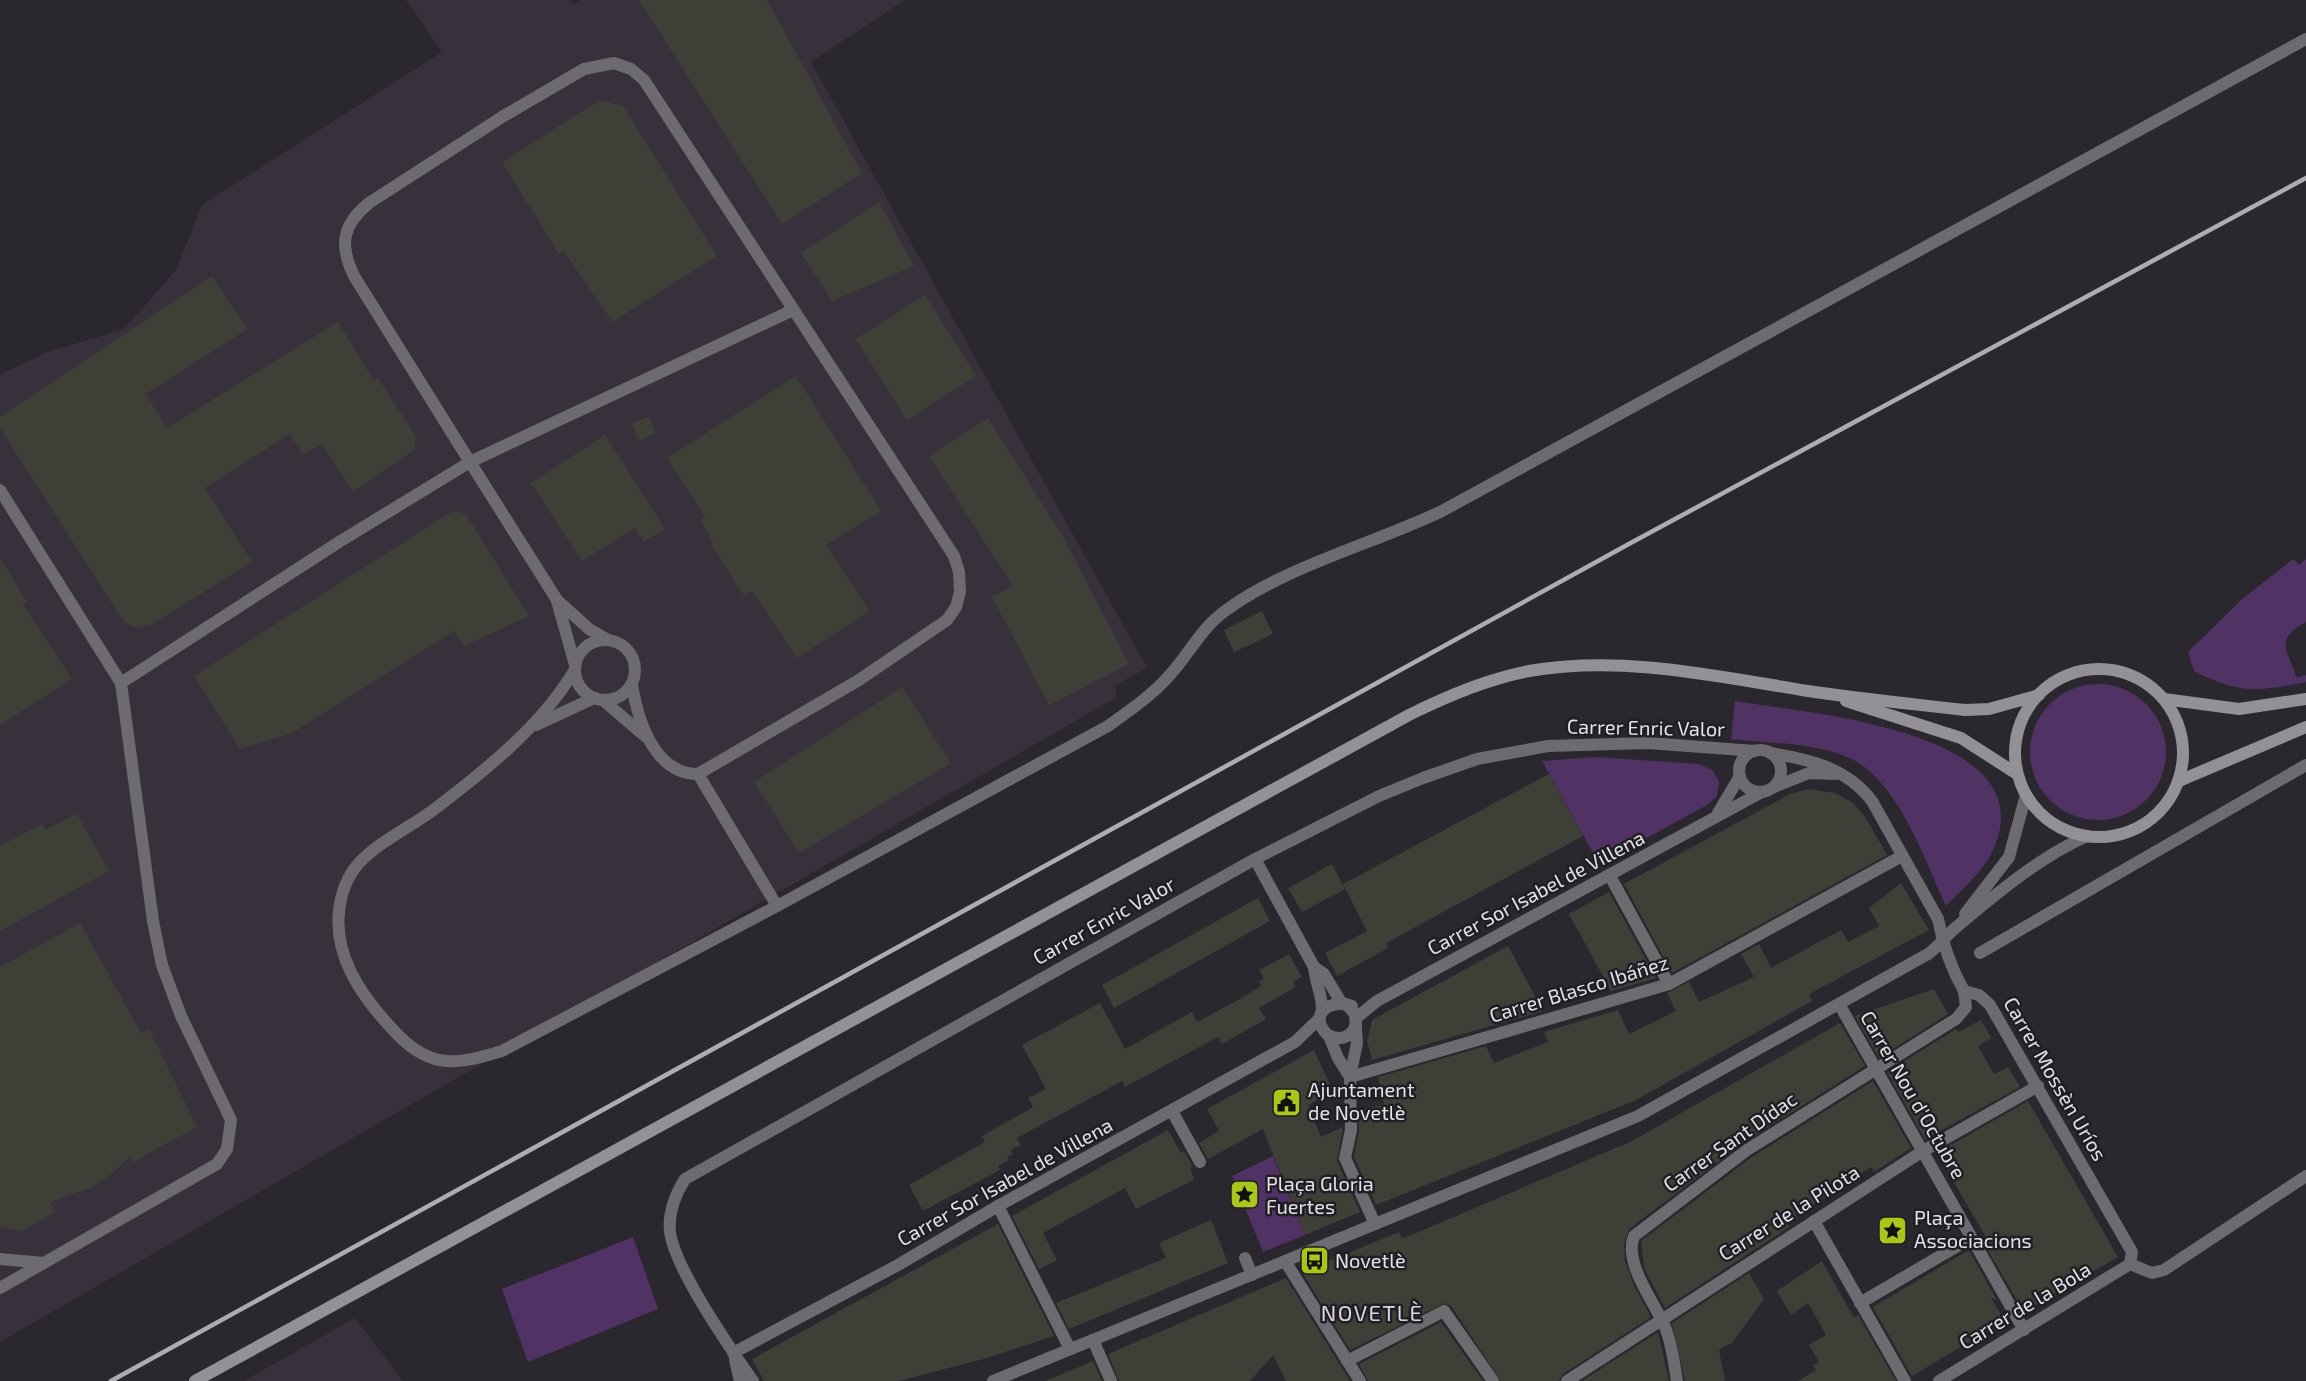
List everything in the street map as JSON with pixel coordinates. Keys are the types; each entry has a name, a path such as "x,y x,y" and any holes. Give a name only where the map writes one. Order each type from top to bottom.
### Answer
{"main road":[{"path":"195,1381 1441,699 1509,676 1580,665 1677,670 1819,692 1965,710 1989,709 2039,694"},
{"path":"2103,669 2126,674 2146,684 2163,699 2178,724 2184,753 2179,781 2168,802 2152,819 2143,825 2110,836 2087,836 2063,829 2042,815 2026,795 2017,774 2015,745 2023,718 2039,694 2057,680 2079,672 2103,669"},
{"path":"1819,692 1961,738 2017,774"},
{"path":"2163,699 2239,709 2306,699"},
{"path":"2179,781 2306,727"}],"street":[{"path":"608,640 597,641 585,647 559,696 527,730 458,791 376,848 357,864 345,884 338,910 337,935 344,959 354,980 372,1005 411,1048 442,1062 461,1062 502,1050 777,906 1108,726 1162,682 1208,624 1239,601 1302,569 1395,533 1452,505 2306,39"},
{"path":"527,730 599,700 615,699 632,685 636,675 633,657 627,648 589,629 557,600 354,276 344,245 347,229 352,220 369,203 502,117 584,69 614,63 631,69 644,80 954,555 959,572 960,592 956,607 947,620 859,680 698,774 688,774 666,762 648,739 599,700 579,686 557,600"},
{"path":"121,683 339,542 470,462 793,310"},
{"path":"0,490 121,683 153,921 162,965 182,1016 231,1119 230,1136 217,1164 0,1287"},
{"path":"632,685 636,706 648,739"},
{"name":"Carrer Enric Valor","path":"753,1381 733,1353 674,1251 670,1230 671,1209 685,1179 1255,859 1379,796 1460,764 1496,754 1548,746 1608,743 1755,751"},
{"path":"1841,775 1809,773 1767,789 1746,786 1740,776 1741,761 1755,751 1810,759 1841,775 1864,790 1938,919 1942,940 1964,991"},
{"path":"1767,789 1778,782 1780,769 1779,762 1770,753"},
{"path":"1980,953 2306,765"},
{"path":"698,774 777,906"},
{"name":"Carrer Sor Isabel de Villena","path":"1713,819 1731,794 1740,776"},
{"name":"Carrer Sor Isabel de Villena","path":"1344,1003 1360,1006 1377,1001 1767,789"},
{"path":"1955,929 2009,857 2026,795"},
{"path":"993,1381 1638,1116 1928,954 1955,929 2062,847 2087,836"},
{"name":"Carrer Blasco Ibáñez","path":"1350,1077 1669,984 1902,856"},
{"path":"1255,859 1314,967 1315,978 1321,990 1322,1028 1350,1077"},
{"path":"1610,876 1669,984"},
{"path":"1314,967 1324,974 1356,1020 1357,1043 1350,1077 1351,1130 1346,1158 1375,1224"},
{"name":"Carrer Sant Dídac","path":"1677,1381 1670,1343 1646,1292 1631,1247 1637,1233 1747,1150 1961,1015 1966,1006 1964,991"},
{"name":"Carrer Mossèn Uríos","path":"1964,991 1979,995 1990,1005 2132,1252 2130,1263"},
{"name":"Carrer Sor Isabel de Villena","path":"1356,1020 1377,1001"},
{"path":"1321,1015 1330,1004 1344,1003"},
{"name":"Carrer Nou d'Octubre","path":"1839,1004 2024,1330"},
{"name":"Carrer Sor Isabel de Villena","path":"733,1353 898,1265 998,1206 1295,1042 1321,1015"},
{"path":"1328,1036 1346,1037 1351,1034 1356,1020"},
{"name":"Carrer Sor Isabel de Villena","path":"1295,1042 1328,1036"},
{"name":"Carrer de la Pilota","path":"1567,1381 1660,1318 1923,1151 2038,1086"},
{"path":"1172,1111 1200,1162"},
{"path":"2130,1263 2152,1273 2164,1270 2306,1176"},
{"path":"998,1206 1070,1349"},
{"path":"1814,1221 1905,1381"},
{"path":"1860,1303 1971,1238"},
{"path":"1245,1258 1252,1275"},
{"path":"0,1259 45,1263"},
{"path":"1285,1261 1360,1381"},
{"name":"Carrer de la Bola","path":"1939,1381 2130,1263"},
{"path":"1347,1361 1444,1311 1492,1381"},
{"path":"1093,1340 1111,1381"},
{"name":"Carrer Enric Valor","path":"733,1353 740,1381"}],"shaded area":[{"path":"406,0 570,0 574,4 580,0 905,0 811,62 1147,668 1114,686 1117,697 0,1342 0,375 47,352 124,329 176,270 202,205 442,52"},
{"path":"2293,559 2299,565 2306,559 2306,622 2290,634 2286,640 2286,646 2297,678 2306,675 2306,682 2275,688 2249,689 2224,684 2194,671 2188,652 2241,600"},
{"path":"2098,684 2124,689 2136,695 2146,704 2155,714 2161,726 2166,752 2161,778 2155,790 2146,800 2136,809 2124,815 2098,820 2072,815 2060,809 2050,800 2041,790 2035,778 2030,752 2035,726 2041,714 2050,704 2060,695 2072,689"},
{"path":"1735,701 1812,712 1861,722 1910,735 1954,753 1986,778 2001,810 1993,850 1989,858 1946,906 1907,821 1880,781 1863,766 1845,756 1819,748 1731,739"},
{"path":"1595,757 1699,764 1712,770 1719,781 1717,796 1707,805 1599,864 1542,761"},
{"path":"1273,1156 1305,1235 1263,1252 1232,1176"},
{"path":"633,1237 658,1309 528,1362 502,1289"},
{"path":"355,1318 403,1381 244,1381"}],"building":[{"path":"639,0 767,0 862,173 782,224"},
{"path":"600,100 623,106 717,256 612,322 564,251 559,254 502,162"},
{"path":"879,202 914,266 832,301 801,253"},
{"path":"212,276 247,329 146,394 167,428 338,322 374,381 378,378 416,437 414,450 353,492 322,444 303,455 290,434 205,488 252,562 151,625 136,628 124,622 0,428 0,417"},
{"path":"925,295 976,376 907,420 856,339"},
{"path":"796,376 881,511 826,545 870,611 797,658 752,591 744,596 711,544 713,542 700,520 705,517 667,458"},
{"path":"649,417 656,433 638,441 632,423"},
{"path":"988,418 1062,535 1129,664 1049,705 992,597 1013,586 929,456"},
{"path":"605,435 665,529 644,542 635,528 582,561 531,483"},
{"path":"458,511 467,516 529,616 464,646 454,631 292,733 240,749 194,676 448,514"},
{"path":"0,558 27,602 23,604 72,679 0,725"},
{"path":"1262,611 1273,634 1234,652 1224,630"},
{"path":"902,687 951,763 799,853 754,782"},
{"path":"1549,774 1583,836 1386,943 1388,948 1337,976 1325,953 1367,931 1343,884"},
{"path":"1808,789 1835,793 1853,803 1866,818 1887,855 1672,973 1624,884 1790,794"},
{"path":"77,814 109,871 0,931 0,846 42,824 45,830"},
{"path":"1332,864 1345,889 1302,912 1288,888"},
{"path":"1901,883 1929,930 1809,994 1812,1001 1636,1100 1376,1205 1354,1157 1359,1131 1359,1111 1384,1104 1378,1077 1486,1046 1494,1063 1548,1042 1544,1032 1618,1010 1629,1034 1676,1011 1667,993 1689,982 1699,1002 1754,977 1741,954 1759,944 1771,968 1841,930 1848,942 1879,926 1869,908"},
{"path":"1609,892 1656,978 1611,991 1569,914"},
{"path":"1258,898 1270,921 1114,1008 1102,985"},
{"path":"80,923 141,1033 149,1029 197,1127 133,1162 130,1157 108,1177 90,1188 50,1202 56,1212 21,1231 0,1227 0,967"},
{"path":"1508,946 1543,1011 1372,1060 1367,1041 1372,1020"},
{"path":"1289,954 1302,977 1293,982 1296,987 1259,1008 1266,1019 1222,1044 1218,1037 1125,1087 1122,1081 1017,1138 1021,1145 1011,1150 1013,1154 1007,1157 1009,1160 998,1166 1000,1170 923,1211 909,1185 985,1142 982,1136 1033,1107 1028,1098 1046,1089 1022,1045 1100,1003 1125,1049 1192,1012 1197,1022 1240,999 1261,986 1259,982 1264,979 1259,970"},
{"path":"1934,989 1948,1014 1879,1058 1855,1016"},
{"path":"1981,1020 1991,1038 1978,1046 1994,1074 2008,1067 2020,1087 1925,1139 1887,1072 1956,1029 1958,1032"},
{"path":"1840,1023 1865,1066 1743,1143 1629,1229 1624,1245 1625,1261 1634,1286 1651,1317 1563,1374 1559,1381 1501,1381 1451,1306 1445,1303 1350,1350 1302,1272 1399,1232 1402,1239 1630,1142"},
{"path":"1314,1050 1333,1091 1308,1105 1321,1137 1343,1127 1337,1161 1360,1212 1305,1235 1263,1129 1208,1159 1199,1143 1219,1131 1207,1109"},
{"path":"1873,1081 1911,1148 1874,1172 1871,1167 1786,1222 1789,1227 1665,1308 1644,1268 1641,1241 1752,1157"},
{"path":"2028,1101 2118,1257 2031,1307 2019,1304 1983,1242 1987,1239 1937,1153"},
{"path":"1168,1130 1181,1153 1184,1151 1193,1167 1190,1168 1194,1180 1136,1209 1125,1188 1043,1233 1057,1260 1039,1269 1012,1216"},
{"path":"1211,1220 1228,1263 1069,1329 1056,1303 1166,1258 1159,1243"},
{"path":"998,1224 1054,1336 987,1358 899,1381 764,1381 752,1359"},
{"path":"1969,1250 1997,1300 1991,1298 2004,1321 1912,1376 1873,1307"},
{"path":"1822,1261 1854,1318 1858,1315 1896,1381 1798,1381 1816,1370 1813,1365 1819,1362 1809,1345 1826,1335 1808,1303 1791,1315 1777,1291"},
{"path":"1749,1273 1764,1299 1733,1342 1719,1350 1725,1381 1685,1381 1672,1323"},
{"path":"1286,1278 1350,1381 1286,1381 1273,1355 1250,1381 1119,1381 1108,1354"},
{"path":"1441,1322 1483,1381 1368,1381 1359,1364"},
{"path":"1658,1332 1669,1381 1582,1381"},
{"path":"1093,1361 1102,1381 1045,1381"}],"railway":[{"path":"111,1381 1627,545 2306,178"}],"place":[{"name":"Ajuntament de Novetlè","path":"1287,1102"},
{"name":"Plaça Gloria Fuertes","path":"1245,1195"},
{"name":"Plaça Associacions","path":"1893,1230"},
{"name":"Novetlè","path":"1314,1261"}],"district":[{"name":"NOVETLÈ","path":"1372,1313"}]}
